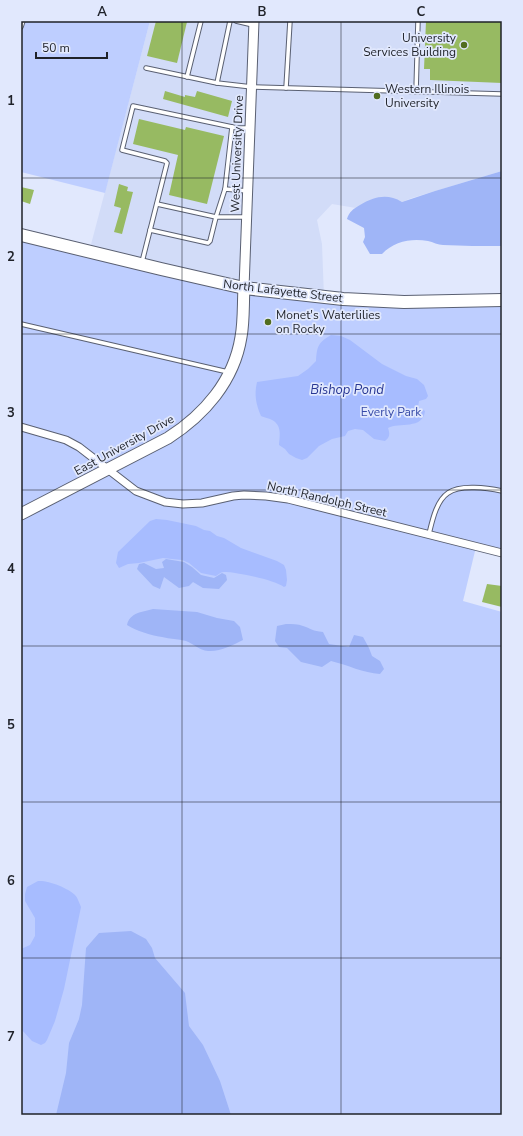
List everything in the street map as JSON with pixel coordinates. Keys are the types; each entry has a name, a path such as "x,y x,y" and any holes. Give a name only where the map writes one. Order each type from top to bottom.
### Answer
{"highway":[{"name":"North Lafayette Street","path":"21,236 244,288 343,299 404,302 502,300"}],"main road":[{"name":"East University Drive","path":"21,514 168,438 188,424 213,399 230,373 238,354 242,336 244,288"}],"street":[{"name":"West University Drive","path":"244,288 254,23"},
{"name":"North Randolph Street","path":"21,427 66,440 89,454 136,492 165,502 183,504 202,503 233,496 266,496 288,499 502,553"}],"lane":[{"path":"21,27 23,21"},
{"path":"187,77 201,21"},
{"path":"217,83 230,21"},
{"path":"236,21 254,23"},
{"path":"286,88 290,21"},
{"path":"416,92 418,21"},
{"path":"146,68 217,83 252,87 502,94"},
{"path":"141,265 167,163 165,161 122,150 133,106 232,127 250,128"},
{"path":"150,230 208,243 210,241 225,189 232,127"},
{"path":"225,189 248,191"},
{"path":"157,204 216,217 247,217"},
{"path":"21,324 230,373"},
{"path":"429,534 439,504 447,493 461,488 492,489 502,491"}],"shaded area":[{"name":"Western Illinois University","path":"150,21 502,21 502,171 402,202 398,200 356,208 332,204 317,220 322,244 324,297 89,252"},
{"path":"502,171 502,246 441,245 422,240 410,240 392,246 382,254 370,254 363,242 365,237 364,228 347,219 355,208 375,198 386,197 402,202"},
{"path":"166,559 184,562 201,575 214,578 222,573 226,575 227,580 219,589 203,588 193,582 189,586 179,588 164,577 160,589 153,586 137,569 139,564 144,563 156,569 164,568 162,562"},
{"path":"153,609 197,612 234,621 240,627 243,640 222,649 208,651 186,641 148,634 127,625 131,617 134,615"},
{"path":"286,624 299,625 323,632 329,644 349,647 354,635 363,637 372,656 380,661 384,669 380,674 331,661 322,667 301,662 287,648 279,647 275,641 277,626"},
{"path":"131,931 146,939 152,948 155,958 185,993 189,1026 203,1045 220,1081 231,1115 56,1115 66,1073 69,1043 79,1019 82,1005 86,948 99,933"}],"green space":[{"path":"21,21 150,21 105,193 21,172"},
{"name":"Everly Park","path":"21,235 296,294 502,300 502,553 476,547 463,601 502,612 502,1115 21,1115"}],"water":[{"name":"Bishop Pond","path":"331,335 341,336 350,340 382,364 406,376 417,379 424,385 428,396 426,399 419,401 418,407 425,411 420,421 388,428 389,435 385,441 374,439 363,430 355,429 348,431 345,436 332,439 319,446 307,458 302,460 289,454 279,445 280,437 277,424 270,419 261,416 256,399 257,382 298,376 316,361 319,345 323,340"},
{"path":"156,519 196,526 210,531 241,548 277,561 284,565 286,570 286,586 284,587 264,579 237,573 223,572 216,576 201,573 189,563 182,560 163,558 128,564 119,568 116,563 118,552 150,521"},
{"path":"38,881 52,883 72,892 78,899 81,907 64,989 55,1021 47,1040 41,1045 32,1041 21,1029 21,949 30,945 35,936 35,918 25,901 25,894 27,887"}],"building":[{"path":"156,21 187,22 177,63 147,56"},
{"name":"University Services Building","path":"426,21 502,21 502,83 430,80 430,69 424,69"},
{"path":"165,91 185,97 185,95 195,97 197,91 232,101 228,117 163,99"},
{"path":"139,119 185,130 186,127 224,136 207,204 169,195 178,155 133,144"},
{"path":"119,184 128,187 127,191 133,192 122,234 114,232 121,208 114,206"},
{"path":"21,187 34,190 30,204 21,201"},
{"path":"487,584 502,586 502,607 482,602"}],"place":[{"name":"University Services Building","path":"464,45"},
{"name":"Western Illinois University","path":"377,96"},
{"name":"Monet's Waterlilies on Rocky","path":"268,322"}]}
